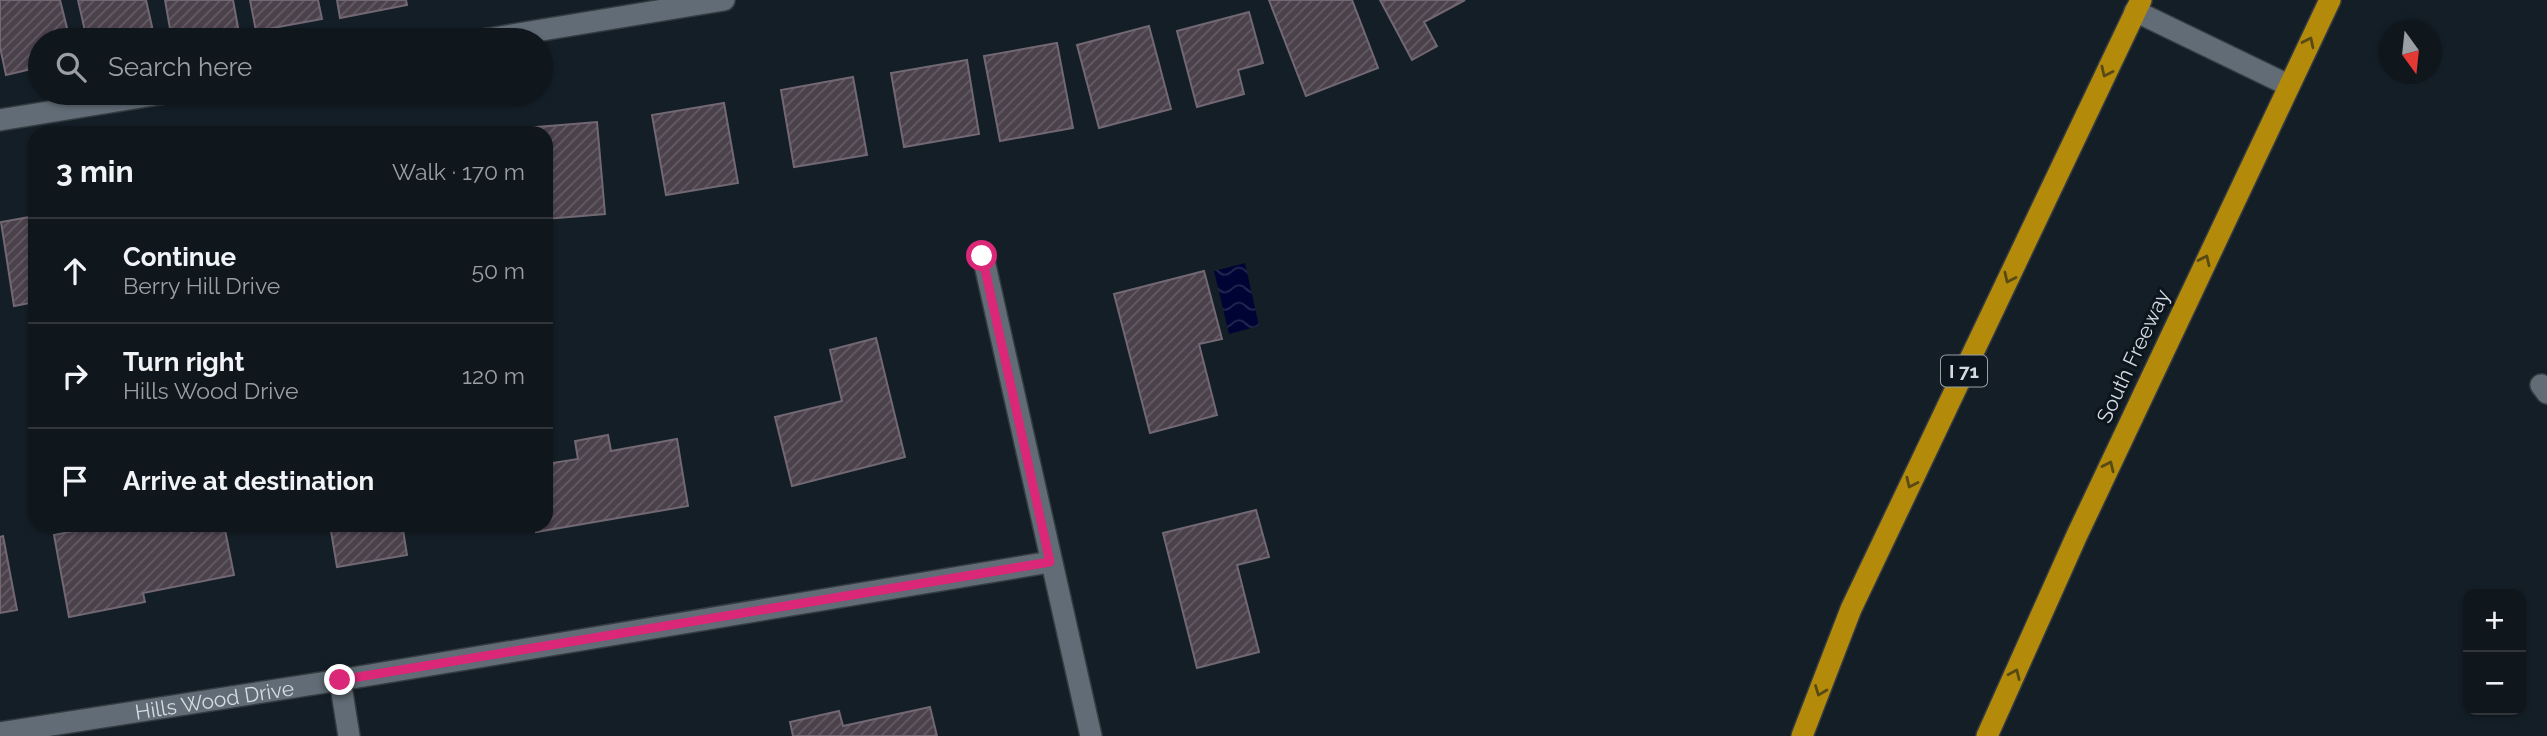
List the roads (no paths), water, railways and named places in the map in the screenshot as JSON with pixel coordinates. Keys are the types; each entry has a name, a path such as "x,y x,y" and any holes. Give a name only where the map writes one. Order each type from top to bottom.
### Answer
{"highway":[{"name":"South Freeway","path":"1987,736 2077,535 2330,0"},
{"name":"I 71","path":"1802,736 1851,609 2138,5"}],"street":[{"path":"553,28 724,0"},
{"path":"2138,5 2288,85"},
{"path":"0,120 92,105"},
{"path":"982,256 1091,736"},
{"name":"Hills Wood Drive","path":"0,733 340,680 1050,562"},
{"path":"340,680 349,736"}],"water":[{"path":"1245,263 1259,326 1229,334 1214,271"}]}
